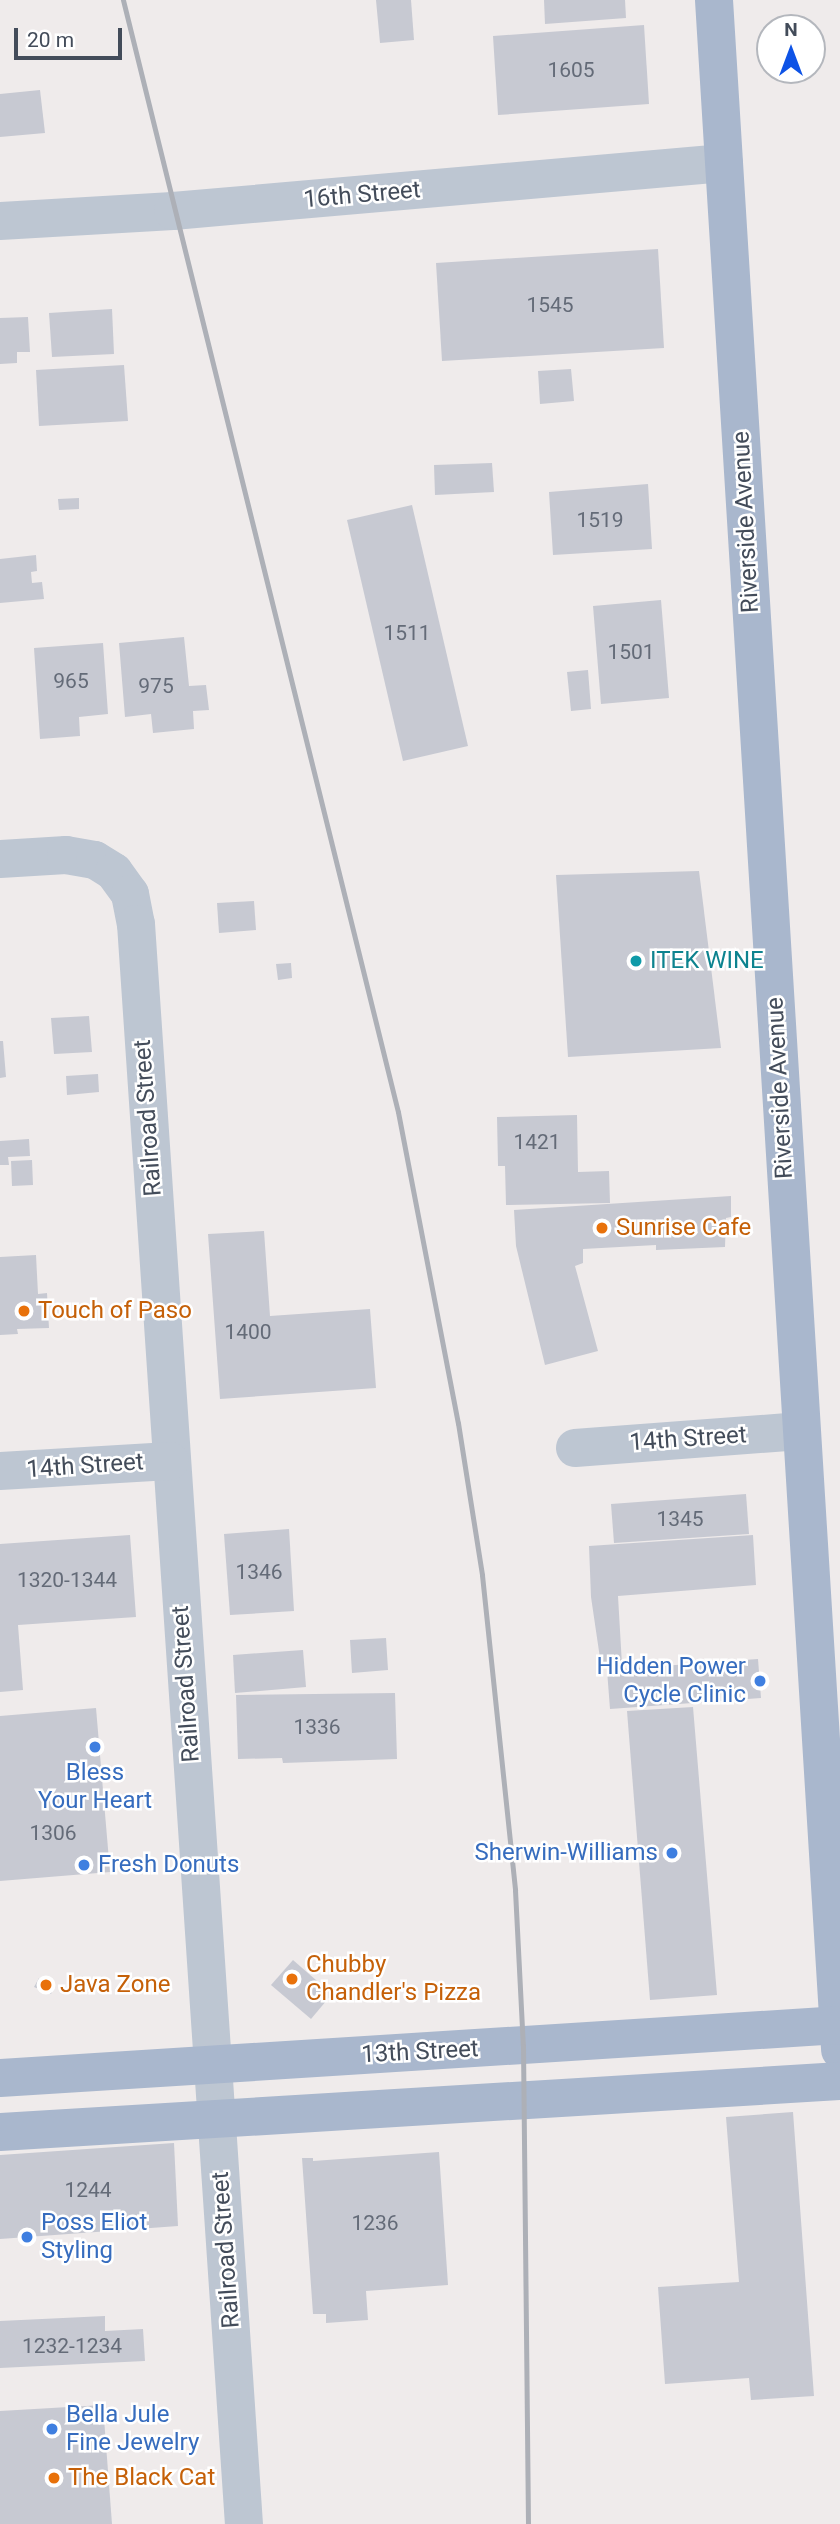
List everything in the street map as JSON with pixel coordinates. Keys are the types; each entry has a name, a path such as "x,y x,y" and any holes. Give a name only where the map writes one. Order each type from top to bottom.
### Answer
{"main road":[{"name":"Riverside Avenue","path":"714,0 839,2033"},
{"name":"13th Street","path":"0,2078 213,2063 839,2033"},
{"path":"0,2132 217,2116 840,2081"}],"street":[{"name":"16th Street","path":"0,221 173,211 724,163"},
{"name":"Railroad Street","path":"0,859 66,855 95,860 114,872 130,894 136,924 170,1461 244,2524"},
{"name":"14th Street","path":"575,1448 800,1431"},
{"name":"14th Street","path":"0,1471 170,1461"}],"building":[{"path":"376,0 411,0 414,40 380,43"},
{"path":"544,0 625,0 626,18 545,24"},
{"path":"644,25 649,104 498,115 493,36"},
{"path":"40,90 45,133 0,137 0,94"},
{"path":"658,249 664,348 442,361 436,263"},
{"path":"112,309 114,354 52,357 49,313"},
{"path":"28,317 30,352 17,352 17,363 0,364 0,318"},
{"path":"124,365 128,421 39,426 36,370"},
{"path":"571,369 574,401 540,404 538,371"},
{"path":"492,463 494,492 435,495 434,465"},
{"path":"648,484 652,549 553,555 549,492"},
{"path":"79,498 79,509 59,510 58,499"},
{"path":"412,505 468,746 403,761 347,520"},
{"path":"36,555 37,571 31,572 32,583 42,582 44,599 0,603 0,559"},
{"path":"661,600 669,698 601,704 593,606"},
{"path":"184,637 189,686 206,685 209,710 193,711 194,729 153,733 151,714 125,717 119,643"},
{"path":"103,643 108,714 79,717 80,736 40,739 34,648"},
{"path":"588,670 591,709 571,711 567,672"},
{"name":"ITEK WINE","path":"699,871 721,1048 568,1057 556,875"},
{"path":"254,901 256,930 219,933 217,903"},
{"path":"291,963 292,978 278,980 276,964"},
{"path":"89,1016 92,1052 54,1054 51,1018"},
{"path":"0,1041 3,1041 6,1077 0,1078"},
{"path":"98,1074 99,1092 67,1095 66,1076"},
{"path":"577,1115 578,1172 609,1171 610,1203 506,1205 505,1166 498,1166 497,1117"},
{"path":"29,1139 30,1156 8,1157 9,1165 0,1165 0,1141"},
{"path":"32,1160 33,1185 12,1186 11,1161"},
{"path":"731,1196 731,1217 726,1218 725,1247 656,1250 656,1245 583,1249 583,1263 575,1266 598,1351 545,1365 516,1246 514,1210"},
{"path":"264,1231 270,1316 370,1309 376,1388 220,1399 208,1234"},
{"name":"Touch of Paso","path":"36,1255 38,1294 47,1293 49,1328 17,1329 18,1334 0,1335 0,1257"},
{"path":"746,1494 749,1534 614,1543 611,1504"},
{"path":"289,1529 294,1611 230,1615 224,1534"},
{"path":"130,1535 136,1617 18,1625 23,1690 0,1692 0,1544"},
{"path":"753,1535 756,1585 618,1596 622,1665 601,1665 591,1597 589,1546"},
{"path":"386,1638 388,1670 352,1673 350,1640"},
{"path":"303,1650 306,1687 235,1693 233,1655"},
{"path":"758,1659 761,1698 610,1709 607,1670"},
{"path":"395,1693 397,1759 283,1763 282,1758 238,1759 236,1695"},
{"name":"Sherwin-Williams","path":"693,1707 717,1995 650,2000 627,1711"},
{"path":"96,1708 110,1872 0,1881 0,1716"},
{"path":"293,1960 332,1994 311,2019 271,1985"},
{"path":"39,1978 55,1985 51,1994 34,1987"},
{"path":"793,2112 814,2396 751,2400 749,2378 665,2384 658,2287 739,2282 726,2117"},
{"path":"174,2143 178,2226 0,2239 0,2155"},
{"path":"439,2152 448,2285 366,2291 368,2320 326,2323 326,2314 313,2314 302,2158 313,2158 313,2161"},
{"path":"105,2316 105,2331 143,2329 145,2361 0,2368 0,2321"},
{"path":"103,2405 112,2524 0,2524 0,2411"}],"railway":[{"path":"123,0 398,1112 458,1423 482,1575 515,1890 523,2046 528,2524"}],"place":[{"name":"ITEK WINE","path":"636,961"},
{"name":"Sunrise Cafe","path":"602,1228"},
{"name":"Touch of Paso","path":"24,1311"},
{"name":"Hidden Power Cycle Clinic","path":"760,1681"},
{"name":"Bless Your Heart","path":"95,1747"},
{"name":"Sherwin-Williams","path":"672,1853"},
{"name":"Fresh Donuts","path":"84,1865"},
{"name":"Chubby Chandler's Pizza","path":"292,1979"},
{"name":"Java Zone","path":"46,1985"},
{"name":"Poss Eliot Styling","path":"27,2237"},
{"name":"Bella Jule Fine Jewelry","path":"52,2429"},
{"name":"The Black Cat","path":"54,2478"}]}
